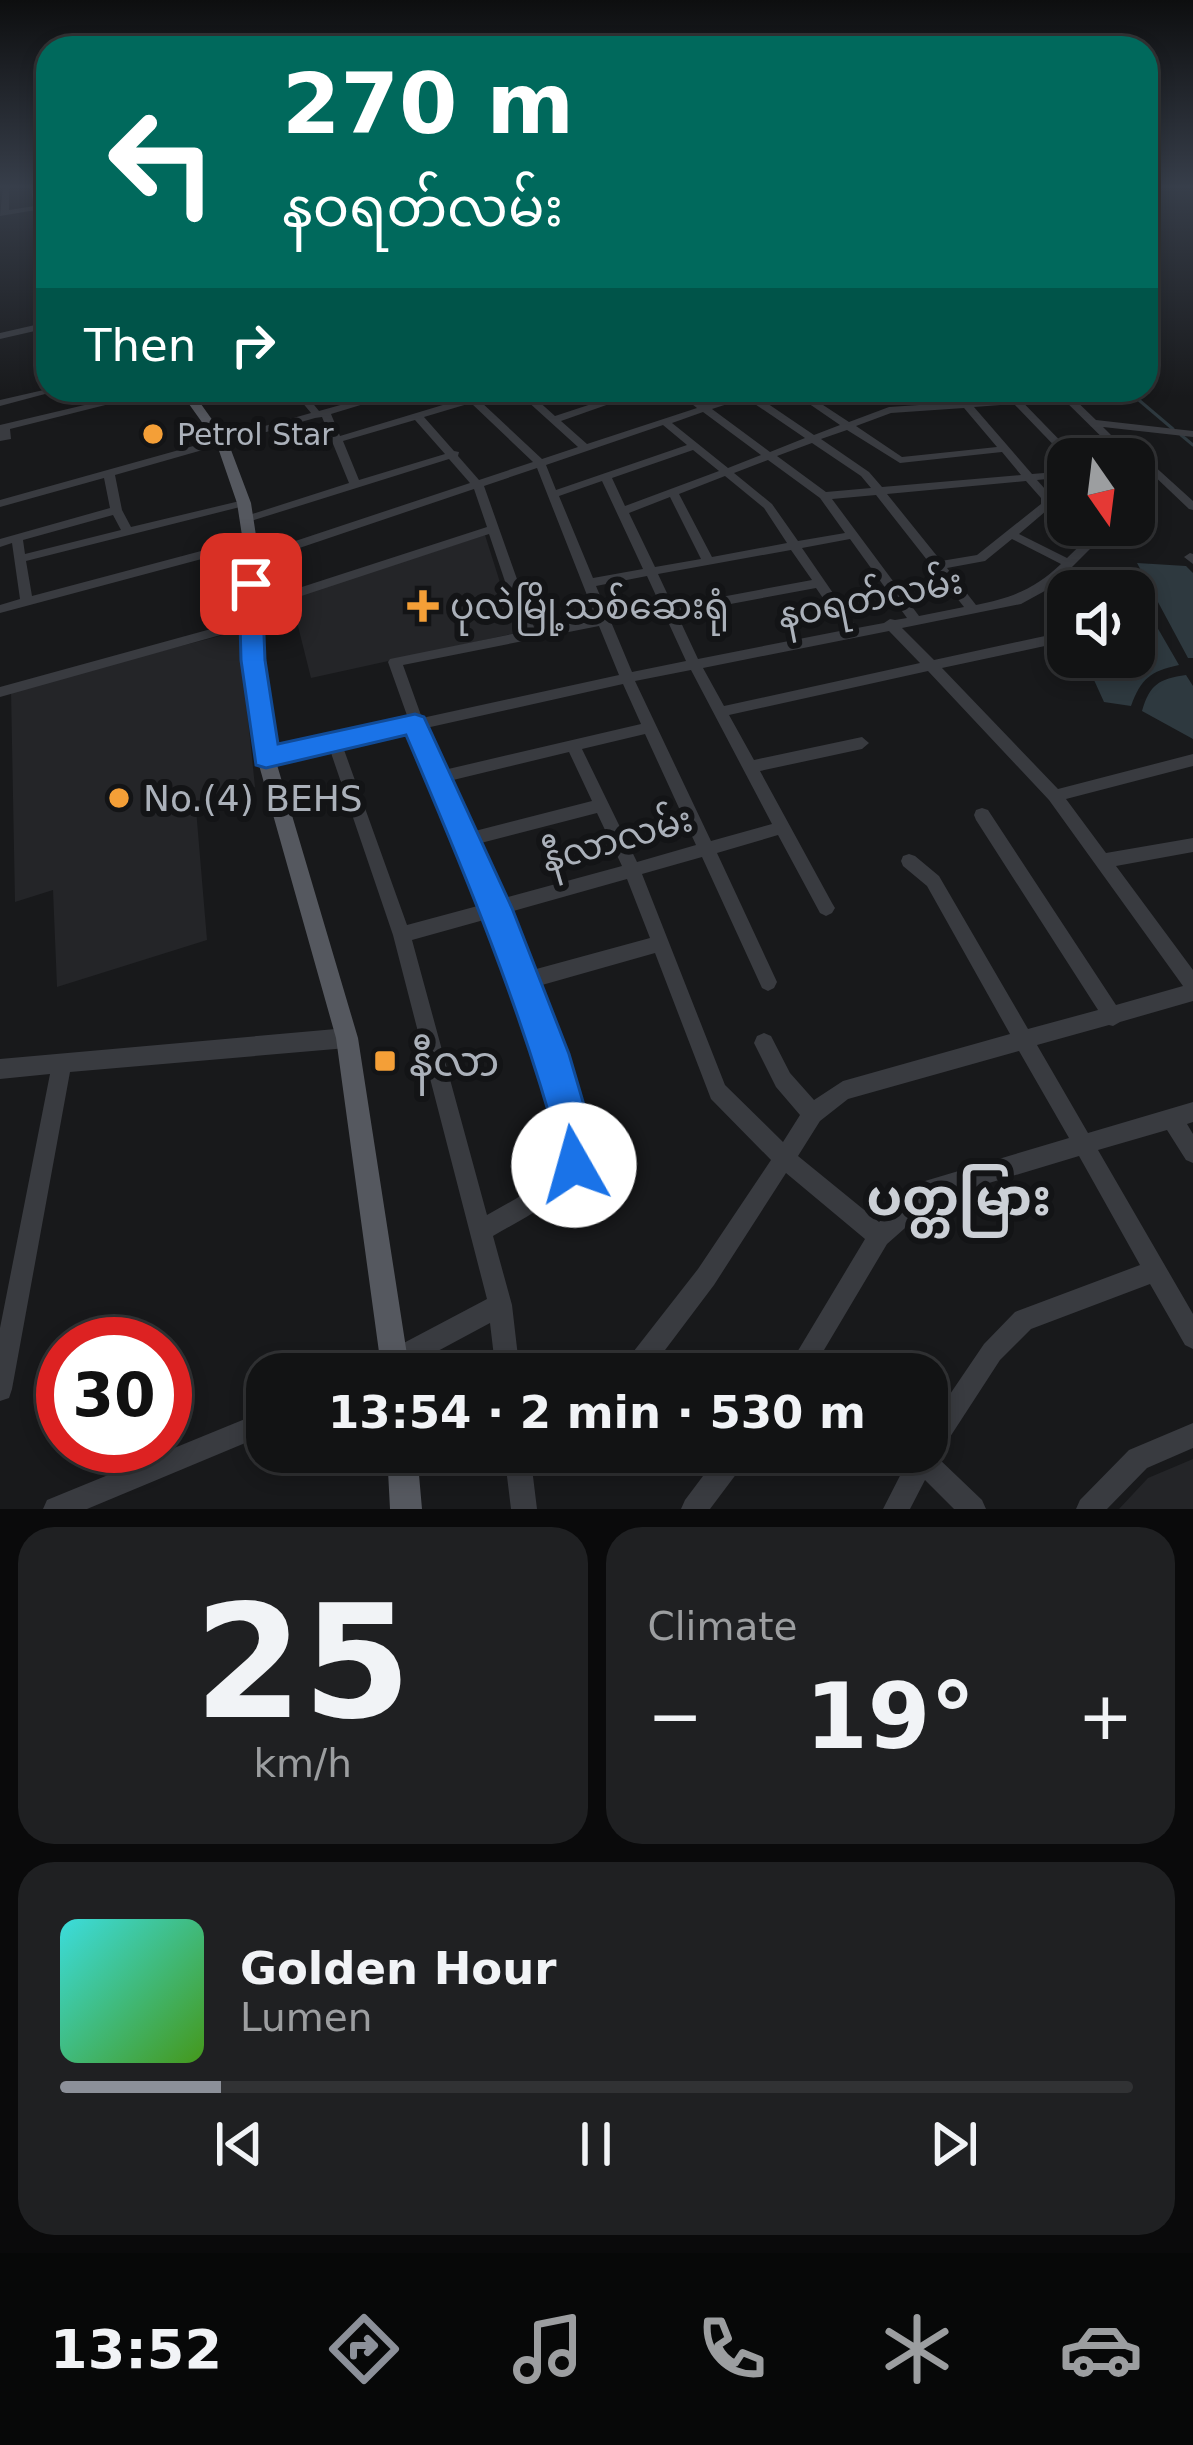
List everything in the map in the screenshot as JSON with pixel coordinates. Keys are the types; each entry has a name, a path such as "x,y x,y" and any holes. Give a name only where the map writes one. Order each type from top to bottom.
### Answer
{"main road":[{"path":"194,402 222,442 248,531 251,615 266,758 347,1038 394,1353"},
{"path":"403,1473 406,1509"}],"street":[{"path":"0,335 36,328"},
{"path":"0,403 36,394"},
{"path":"0,438 7,437 4,427 109,402"},
{"path":"311,402 336,440 356,486"},
{"path":"0,503 365,402"},
{"path":"336,440 451,402"},
{"path":"475,402 540,463 627,678 768,982"},
{"path":"534,402 585,448"},
{"path":"554,420 598,402"},
{"path":"697,402 824,496 914,618"},
{"path":"23,558 128,532 248,531 478,484 724,402"},
{"path":"766,402 865,475 972,608"},
{"path":"813,402 900,460 1005,449"},
{"path":"621,512 889,410 992,402"},
{"path":"1020,402 1053,438"},
{"path":"1072,402 1109,438"},
{"path":"938,566 981,558 1047,505 966,404"},
{"path":"417,416 478,484 530,635"},
{"path":"665,422 768,506 852,631"},
{"path":"1094,423 1193,434"},
{"path":"552,495 695,446"},
{"path":"0,608 212,555 248,531 356,486 455,454"},
{"path":"1155,470 1193,507"},
{"path":"109,473 116,510 128,532"},
{"path":"824,496 1047,476"},
{"path":"605,477 694,664 826,908"},
{"path":"673,492 709,562"},
{"path":"0,543 116,510"},
{"path":"0,692 251,615 492,529"},
{"path":"1010,534 1070,564"},
{"path":"588,583 854,535"},
{"path":"17,538 26,599"},
{"name":"နဝရတ်လမ်း","path":"266,758 1035,594 1088,546"},
{"path":"668,611 819,583"},
{"path":"480,1231 547,1190 574,1165 579,1153 524,981 415,724 395,662 603,621"},
{"path":"648,1353 706,1277 813,1114 843,1091 1113,1017 1193,988 1055,796 890,623"},
{"path":"720,712 1047,641"},
{"path":"437,778 650,727"},
{"path":"334,741 402,935 500,1306 506,1353"},
{"path":"749,767 862,743"},
{"path":"574,745 632,869 718,1092 782,1156 880,1236"},
{"path":"1055,796 1193,760"},
{"path":"465,840 602,805"},
{"path":"982,815 1113,1017"},
{"name":"နီလာလမ်း","path":"402,935 781,828"},
{"path":"1102,861 1193,845"},
{"path":"909,861 933,881 1193,1337"},
{"path":"524,981 661,943"},
{"path":"0,1069 347,1038"},
{"path":"764,1043 783,1080 813,1114"},
{"path":"0,1389 62,1064"},
{"path":"811,1353 880,1236 933,1189 1182,1115 1193,1153"},
{"path":"948,1415 992,1352 1023,1320 1154,1271"},
{"path":"421,1353 500,1306"},
{"path":"56,1509 246,1431"},
{"path":"1089,1509 1138,1459 1193,1435"},
{"path":"520,1473 524,1509"},
{"path":"694,1509 721,1473"},
{"path":"896,1509 913,1473"},
{"path":"940,1473 973,1509"}],"shaded area":[{"path":"485,535 516,633 311,678 291,598"},
{"path":"1137,563 1186,566 1193,573 1193,658 1188,658 1155,597 1155,570 1141,570"},
{"path":"1155,624 1179,665 1155,674"},
{"name":"No.(4) BEHS","path":"239,631 255,787 196,809 207,940 57,987 53,890 15,902 11,690"},
{"path":"1186,675 1193,686 1193,739 1142,711 1157,684"},
{"path":"1093,678 1148,678 1131,706 1104,702"},
{"path":"1193,1459 1193,1509 1119,1509 1148,1478"}],"waterway":[{"path":"1141,402 1173,429"},
{"path":"1181,435 1193,445"}],"place":[{"name":"Petrol Star","path":"153,434"},
{"name":"ပုလဲမြို့သစ်ဆေးရုံ","path":"423,606"},
{"name":"No.(4) BEHS","path":"119,798"},
{"name":"နီလာ","path":"385,1061"}],"district":[{"name":"ပတ္တမြား","path":"959,1197"}],"route":[{"path":"251,584 253,660 266,758 415,724 496,908 551,1054 579,1153 574,1165"}]}
